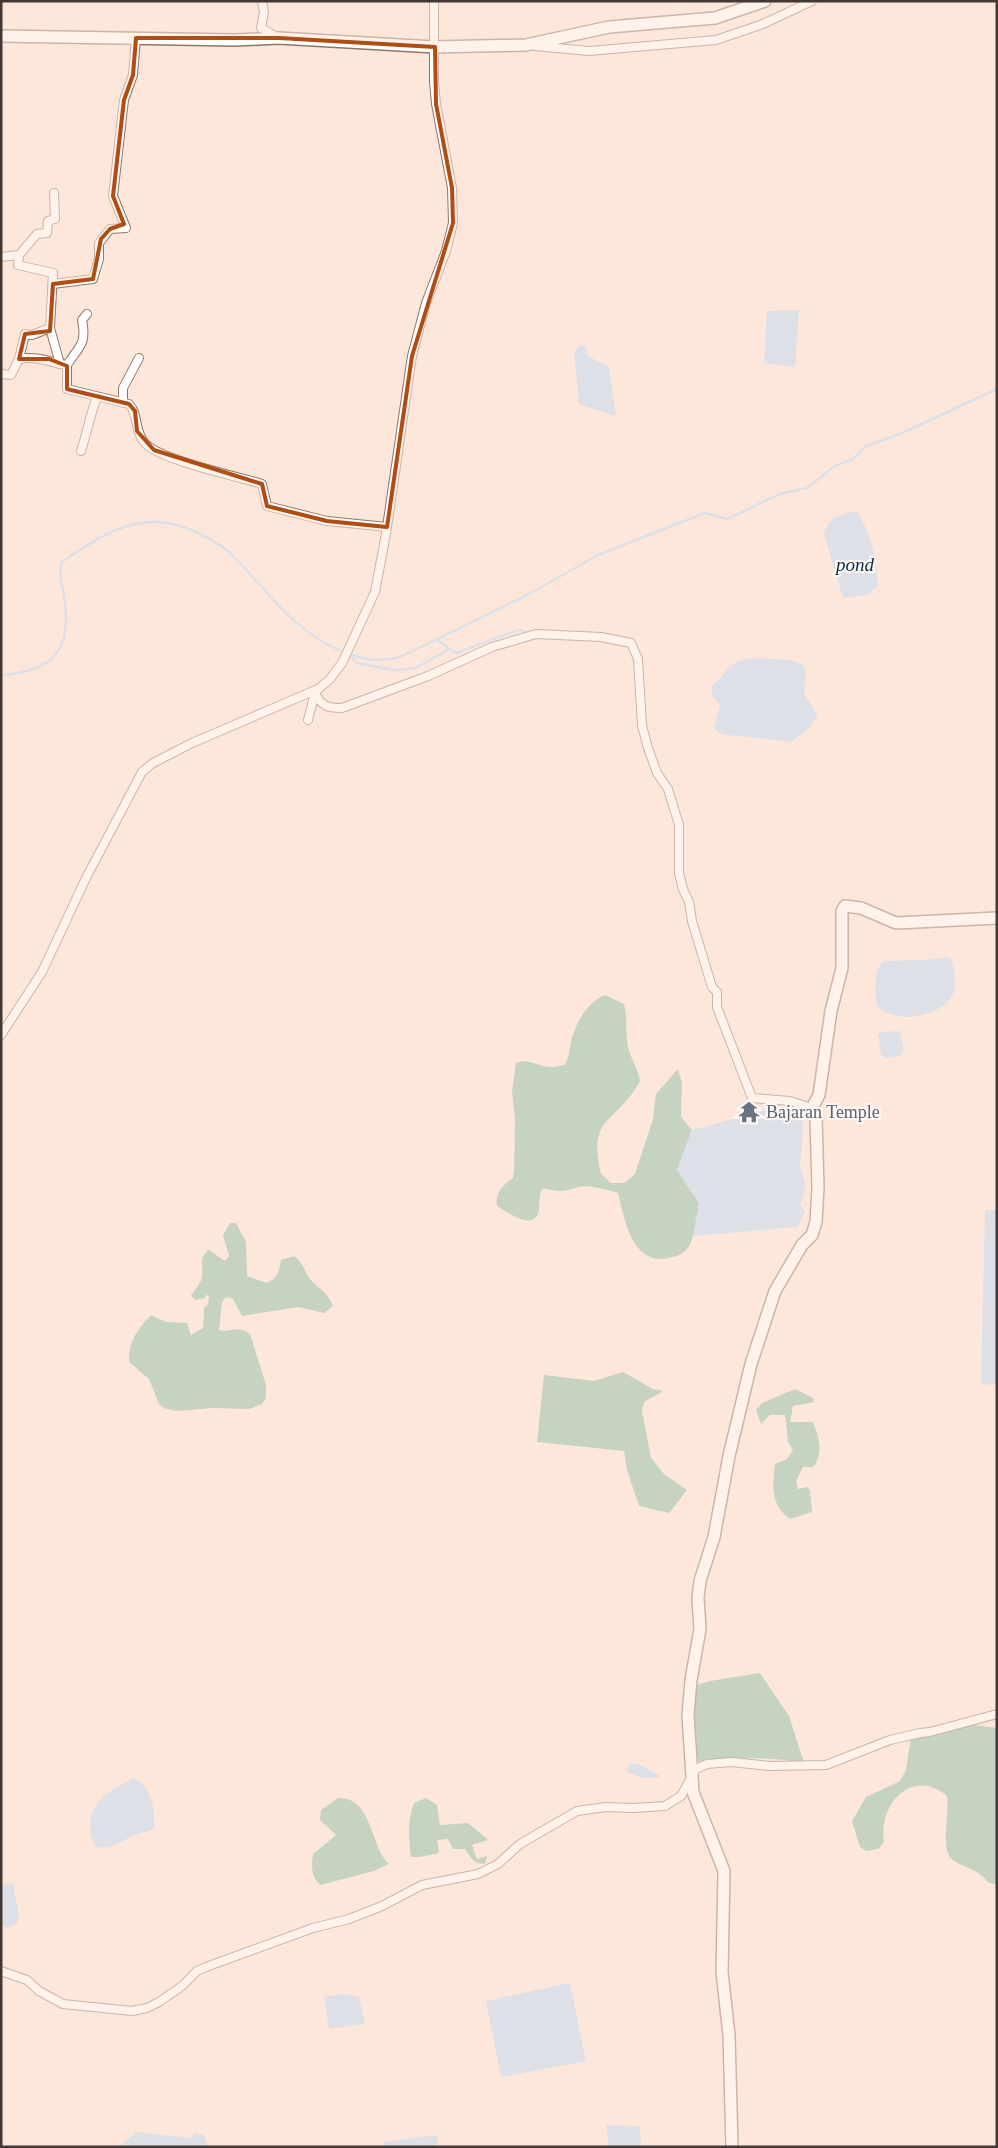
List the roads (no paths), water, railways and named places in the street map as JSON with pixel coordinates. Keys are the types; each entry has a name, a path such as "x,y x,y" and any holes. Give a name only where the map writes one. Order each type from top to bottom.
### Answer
{"street":[{"path":"262,1 264,12 262,28 279,38"},
{"path":"1,1035 42,972 86,878 142,772 153,762 184,746 316,690 330,679 342,663 375,592 412,356 426,303 446,251 453,223 452,188 436,104 434,1"},
{"path":"526,45 609,27 715,18 765,1"},
{"path":"1,36 235,40 279,38 435,47 526,45 589,51 716,40 763,24 812,1"},
{"path":"53,284 93,279 101,239 110,229 126,228 113,196 124,100 133,75 136,38"},
{"path":"54,193 55,219 48,221 47,233 37,234 20,255 18,265 54,273 50,328 63,364 67,390 129,404 135,412 137,431 144,443 154,450 199,467 262,484 267,506 327,521 386,527"},
{"path":"1,257 20,255"},
{"path":"63,364 82,347 85,334 82,320 87,314"},
{"path":"1,374 11,375 19,359 25,334 32,335 50,328"},
{"path":"123,403 124,388 139,358"},
{"path":"19,359 49,359 63,364"},
{"path":"81,451 90,412 97,398"},
{"path":"316,690 318,701 328,708 342,708 428,676 492,647 536,634 601,637 631,643 638,659 642,726 657,773 668,789 679,825 679,873 683,889 689,902 692,921 712,988 716,992 717,1007 752,1098 790,1101 812,1108"},
{"path":"308,720 316,690"},
{"path":"732,2147 729,2035 722,1972 724,1871 695,1801 688,1715 691,1680 700,1629 698,1598 700,1581 714,1538 729,1456 751,1364 764,1321 781,1278 802,1245 812,1235 816,1222 818,1188 816,1118 812,1108 818,1095 831,1011 840,983 843,950 842,911 845,906 860,908 896,923 997,918"},
{"path":"1,1971 27,1980 39,1991 63,2004 132,2011 147,2008 172,1994 190,1976 206,1966 313,1928 349,1919 382,1906 422,1885 485,1871 498,1864 520,1844 577,1811 606,1807 665,1806 681,1796 693,1775 701,1766 720,1762 770,1766 826,1765 890,1740 920,1732 930,1732 997,1714"}],"water":[{"path":"799,310 795,367 764,363 767,311"},
{"path":"585,345 588,356 609,367 616,416 579,404 574,352 579,346"},
{"name":"pond","path":"856,511 866,528 872,547 878,586 867,595 843,598 824,534 832,520"},
{"path":"759,658 790,660 803,665 806,673 804,694 818,715 807,730 791,742 728,735 719,733 714,728 720,705 712,695 712,686 736,663"},
{"path":"951,958 955,989 950,999 942,1006 920,1016 907,1017 885,1012 877,1005 876,975 884,961 924,960"},
{"path":"900,1031 904,1049 901,1056 886,1058 881,1055 878,1035 882,1032"},
{"path":"779,1106 804,1118 800,1165 806,1186 800,1205 805,1211 798,1227 693,1236 699,1203 677,1170 692,1130"},
{"path":"985,1210 997,1210 997,1384 981,1385"},
{"path":"629,1763 643,1766 659,1775 659,1778 642,1778 627,1772"},
{"path":"133,1778 140,1782 149,1793 153,1807 154,1829 132,1836 114,1846 97,1847 90,1830 91,1817 96,1805 107,1794"},
{"path":"13,1884 19,1917 18,1922 8,1928 1,1925 1,1885"},
{"path":"570,1983 586,2061 501,2077 486,2001"},
{"path":"345,1994 359,1997 365,2024 329,2029 324,1996"},
{"path":"606,2125 640,2126 641,2147 609,2147"},
{"path":"136,2132 189,2138 195,2133 204,2135 208,2147 119,2147"},
{"path":"437,2135 438,2147 384,2147 383,2142"}],"waterway":[{"path":"1,675 20,673 35,668 47,662 56,654 66,630 66,614 60,575 62,562 111,532 128,526 145,522 163,522 181,526 205,536 233,556 296,623 324,643 356,656 377,660 392,659 400,657 529,594 598,555 705,513 727,519 780,494 807,488 835,466 853,459 866,446 900,434 997,389"},
{"path":"437,640 456,653 518,630 529,633"},
{"path":"351,655 356,663 394,670 416,668 449,649"}],"place":[{"name":"Bajaran Temple","path":"749,1112"}]}
